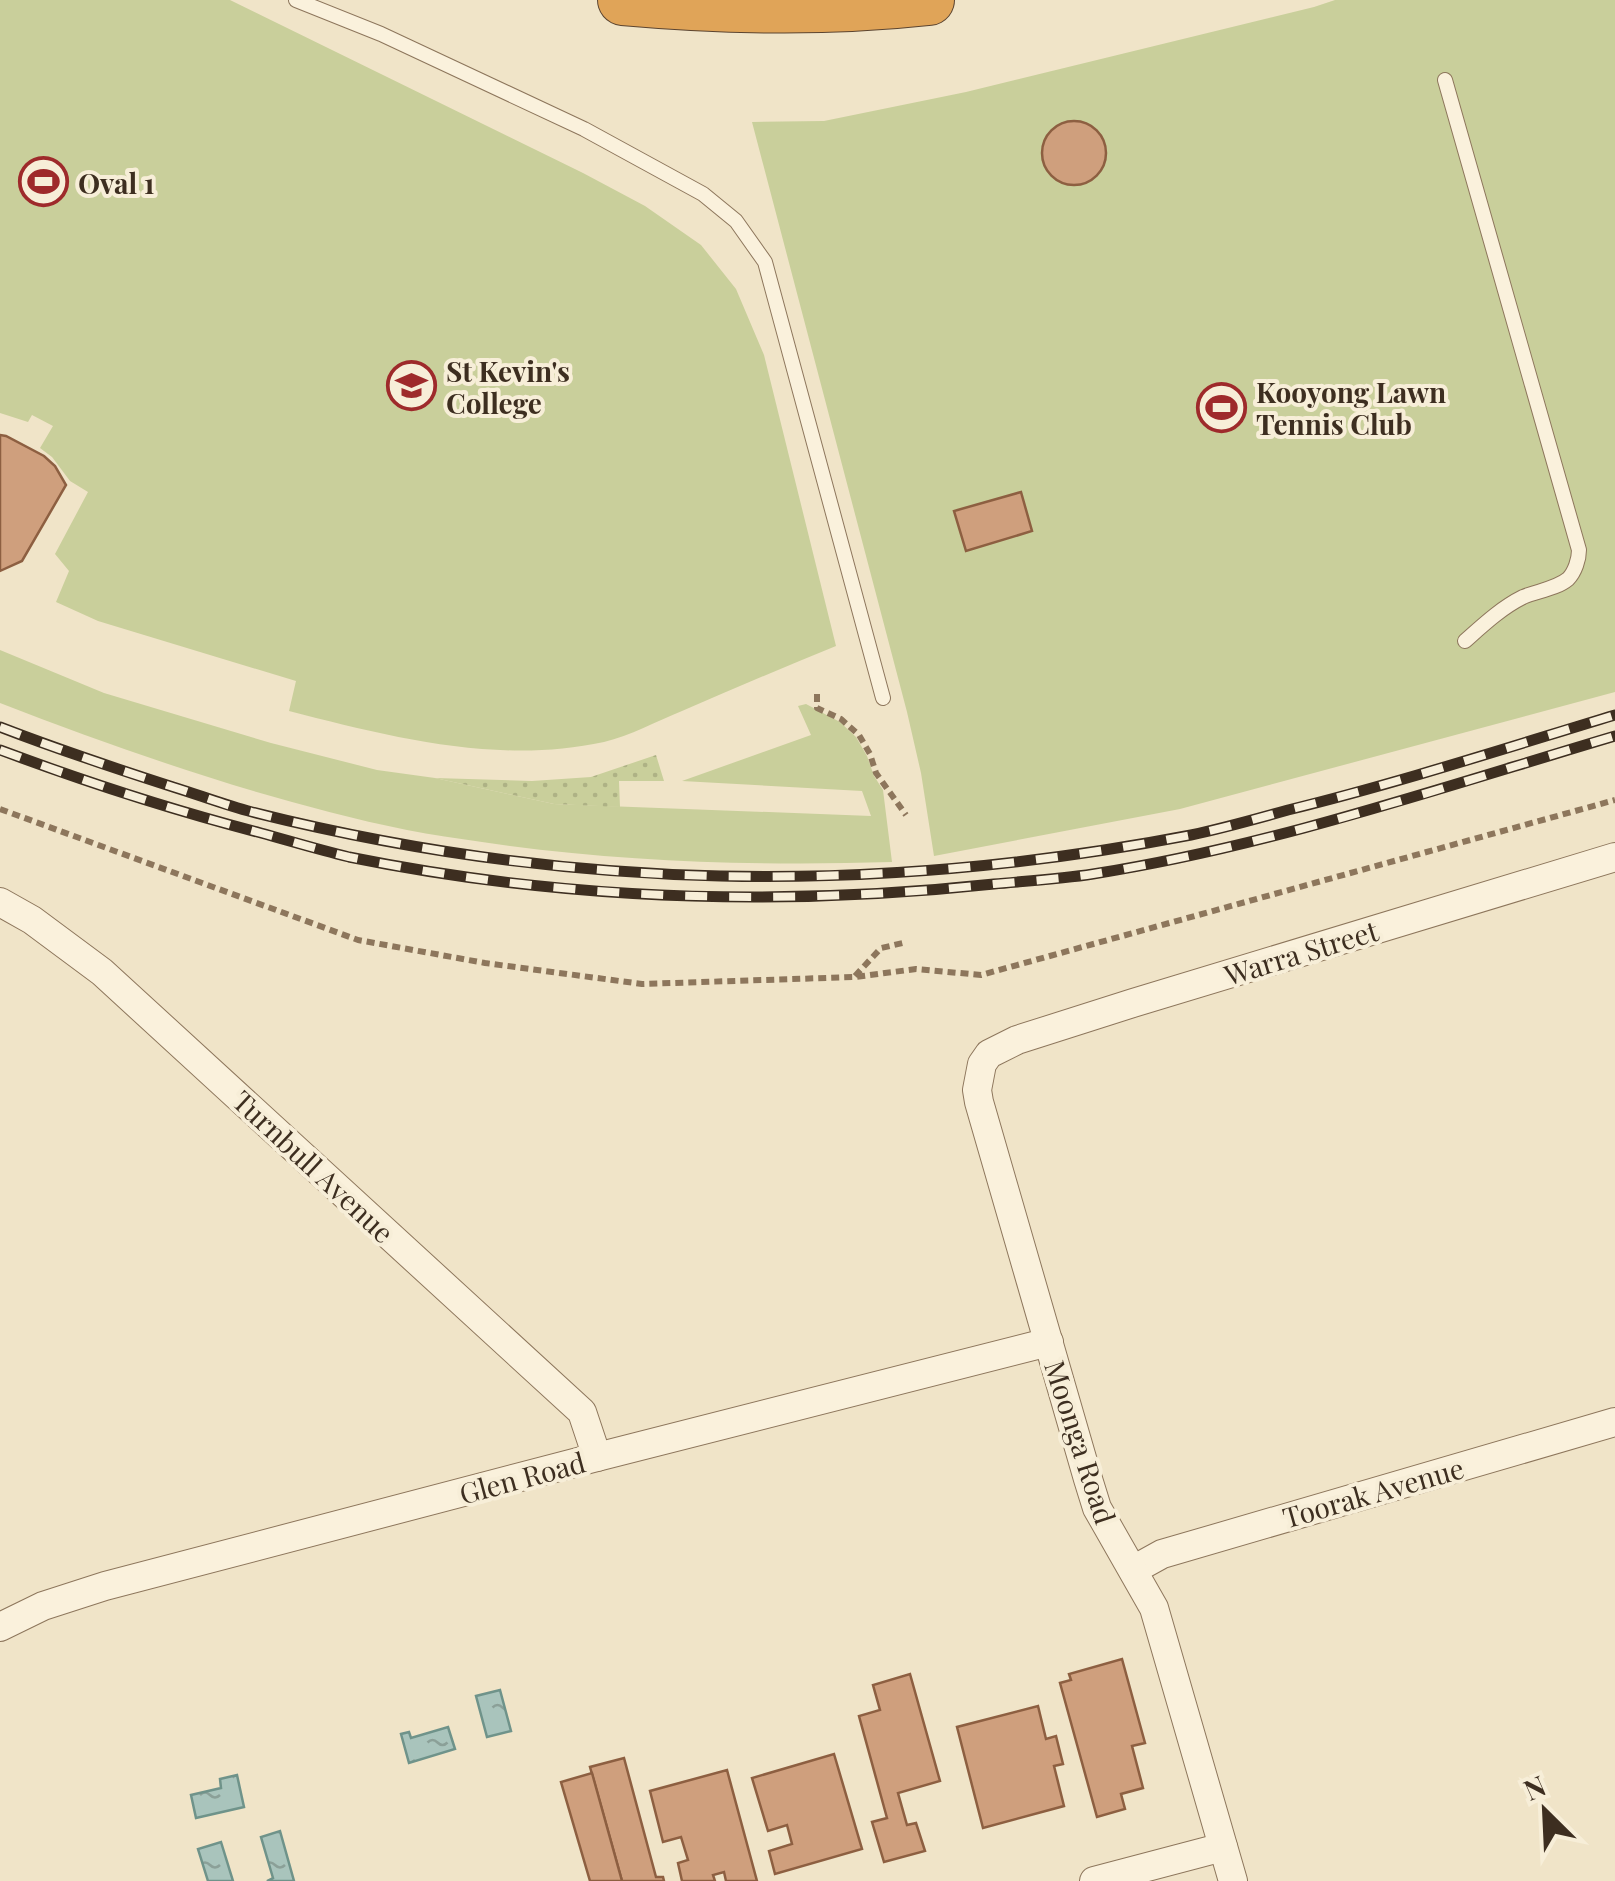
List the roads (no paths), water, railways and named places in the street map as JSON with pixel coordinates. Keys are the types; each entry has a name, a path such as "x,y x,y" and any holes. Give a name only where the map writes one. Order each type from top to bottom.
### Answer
{"highway":[{"path":"624,0 805,6 929,0"}],"street":[{"name":"Warra Street","path":"989,1054 1017,1040 1117,1008 1615,857"},
{"name":"Turnbull Avenue","path":"0,902 32,920 102,972 582,1412 597,1457"},
{"name":"Moonga Road","path":"989,1054 978,1074 976,1090 990,1143 1098,1508 1154,1608 1233,1881"},
{"name":"Glen Road","path":"0,1627 43,1606 105,1586 1049,1342"},
{"name":"Toorak Avenue","path":"1133,1570 1162,1554 1615,1422"},
{"path":"1094,1881 1223,1847"}],"lane":[{"path":"296,0 381,34 584,129 703,194 736,221 766,262 883,698"},
{"path":"1445,80 1579,550 1571,578 1523,597 1465,640"}],"water":[{"path":"500,1690 511,1731 487,1737 476,1696"},
{"path":"448,1727 455,1749 409,1763 401,1734 409,1732 411,1738"},
{"path":"237,1775 244,1807 196,1818 191,1795 221,1788 220,1779"},
{"path":"280,1831 294,1881 267,1881 273,1878 261,1837"},
{"path":"221,1842 233,1881 208,1881 198,1849"}],"railway":[{"path":"0,727 232,806 370,838 487,858 720,876 954,868 1072,855 1191,835 1452,765 1615,715"},
{"path":"0,750 162,805 349,857 509,883 590,891 752,897 913,891 1069,877 1159,862 1356,814 1615,736"}],"place":[{"name":"Oval 1","path":"43,182"},
{"name":"St Kevin's College","path":"411,386"},
{"name":"Kooyong Lawn Tennis Club","path":"1221,407"}]}
